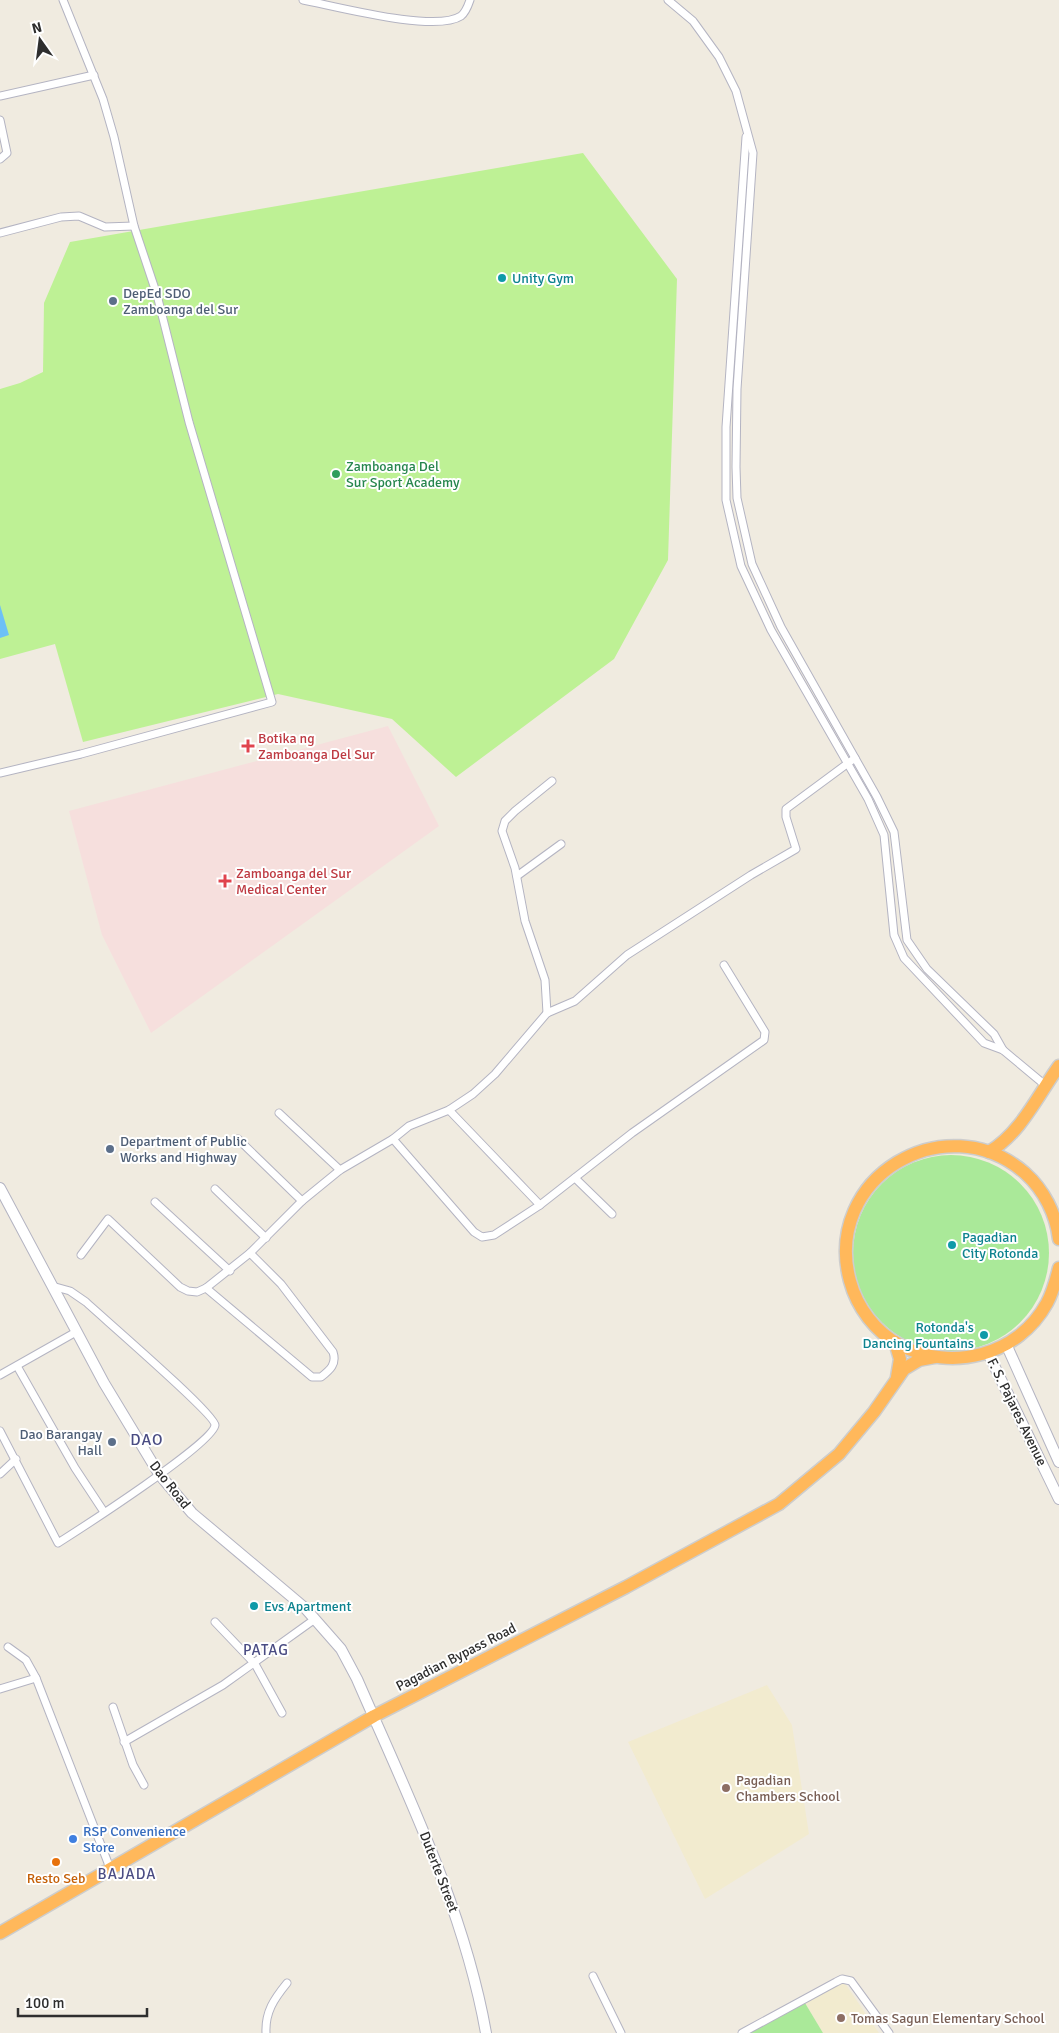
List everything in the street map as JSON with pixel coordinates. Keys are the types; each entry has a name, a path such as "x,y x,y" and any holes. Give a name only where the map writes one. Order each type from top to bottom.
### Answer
{"highway":[{"path":"989,1152 1014,1132 1059,1066"},
{"path":"1014,1132 1011,1146 1016,1166"},
{"path":"1059,1239 1052,1210 1042,1193 1016,1166 989,1152 961,1146 947,1146 926,1149 906,1156 877,1177 857,1205 849,1225 846,1246 846,1260 852,1288 869,1318 895,1342 921,1354 935,1357 962,1358 988,1353 1022,1333 1042,1312 1055,1286 1059,1268"},
{"path":"895,1342 900,1359 897,1377"},
{"name":"Pagadian Bypass Road","path":"1,1930 374,1716 626,1587 779,1504 839,1454 874,1412 897,1377 911,1364 935,1357"}],"street":[{"path":"0,773 81,754 272,702 189,422 158,295 134,226 114,137 94,75 63,0"},
{"path":"303,0 426,23 458,18 467,9 470,0"},
{"path":"668,0 693,21 719,57 736,90 753,153 738,389 737,498 752,564 781,627 856,758 894,832 907,940 927,968 994,1034 1003,1050"},
{"path":"0,96 94,75"},
{"path":"0,120 8,154 0,159"},
{"path":"747,134 726,418 726,500 745,574 771,630 868,799 884,835 894,935 904,958 918,976 984,1043 1003,1050 1045,1085"},
{"path":"0,233 61,218 79,216 104,227 134,226"},
{"path":"80,1255 108,1220 180,1288 197,1292 206,1288 230,1271 302,1201 340,1170 414,1123 449,1110 473,1094 495,1074 547,1013 575,1001 627,955 751,875 796,849 786,817 786,809 856,758"},
{"path":"547,1013 545,980 525,921 517,876 502,831 503,825 515,811 552,781"},
{"path":"517,876 561,844"},
{"path":"393,1138 474,1232 482,1237 494,1236 576,1178 632,1133 764,1040 764,1032 724,965"},
{"path":"449,1110 540,1204"},
{"path":"279,1113 340,1170"},
{"path":"238,1139 302,1201"},
{"path":"576,1178 612,1214"},
{"name":"Dao Road","path":"0,1188 104,1383 159,1474 192,1513 282,1587 315,1619 341,1649 374,1716"},
{"path":"215,1189 266,1238"},
{"path":"155,1202 230,1271"},
{"path":"206,1288 312,1377 321,1377 333,1366 335,1357 333,1352 281,1284 250,1253"},
{"path":"0,1431 58,1543 206,1440 215,1425 213,1419 86,1302 70,1291 52,1286"},
{"path":"0,1375 76,1332"},
{"name":"F. S. Pajares Avenue","path":"1006,1344 1059,1462"},
{"name":"F. S. Pajares Avenue","path":"988,1353 1059,1499"},
{"path":"17,1366 70,1460 104,1512"},
{"path":"0,1474 16,1459"},
{"path":"124,1742 255,1664 315,1619"},
{"path":"215,1622 255,1664 282,1713"},
{"path":"8,1647 26,1660 36,1678 110,1868"},
{"path":"0,1689 36,1678"},
{"path":"113,1707 133,1765 144,1784"},
{"name":"Duterte Street","path":"374,1716 452,1903 468,1956 486,2033"},
{"path":"593,1976 621,2033"},
{"path":"742,2033 836,1982 847,1979 851,1981 889,2033"},
{"path":"266,2033 266,2022 270,2008 287,1983"}],"shaded area":[{"name":"Zamboanga del Sur Medical Center","path":"388,726 439,826 151,1033 102,935 69,811"},
{"name":"Pagadian Chambers School","path":"767,1685 792,1725 809,1834 705,1899 628,1742"},
{"name":"Tomas Sagun Elementary School","path":"844,1982 879,2033 823,2033 805,2003"}],"green space":[{"name":"Zamboanga Del Sur Sport Academy","path":"583,153 677,279 668,560 614,659 456,777 392,719 278,694 83,742 55,644 0,659 0,389 20,383 43,372 44,303 70,242"},
{"path":"961,1155 989,1162 1006,1171 1021,1183 1033,1198 1042,1215 1048,1234 1048,1272 1042,1291 1033,1308 1021,1323 1006,1335 989,1344 970,1350 941,1351 913,1344 896,1335 881,1323 869,1308 860,1291 854,1272 853,1243 860,1215 869,1198 881,1183 896,1171 913,1162 932,1156"},
{"path":"805,2003 823,2033 747,2033"}],"water":[{"path":"0,605 9,635 0,638"}],"place":[{"name":"Unity Gym","path":"502,278"},
{"name":"DepEd SDO Zamboanga del Sur","path":"113,301"},
{"name":"Zamboanga Del Sur Sport Academy","path":"336,474"},
{"name":"Botika ng Zamboanga Del Sur","path":"248,746"},
{"name":"Zamboanga del Sur Medical Center","path":"225,881"},
{"name":"Department of Public Works and Highway","path":"110,1149"},
{"name":"Pagadian City Rotonda","path":"952,1245"},
{"name":"Rotonda's Dancing Fountains","path":"984,1335"},
{"name":"Dao Barangay Hall","path":"112,1442"},
{"name":"Evs Apartment","path":"254,1606"},
{"name":"Pagadian Chambers School","path":"726,1788"},
{"name":"RSP Convenience Store","path":"73,1839"},
{"name":"Resto Seb","path":"56,1862"},
{"name":"Tomas Sagun Elementary School","path":"841,2018"}],"district":[{"name":"DAO","path":"147,1440"},
{"name":"PATAG","path":"266,1650"},
{"name":"BAJADA","path":"127,1874"}]}
